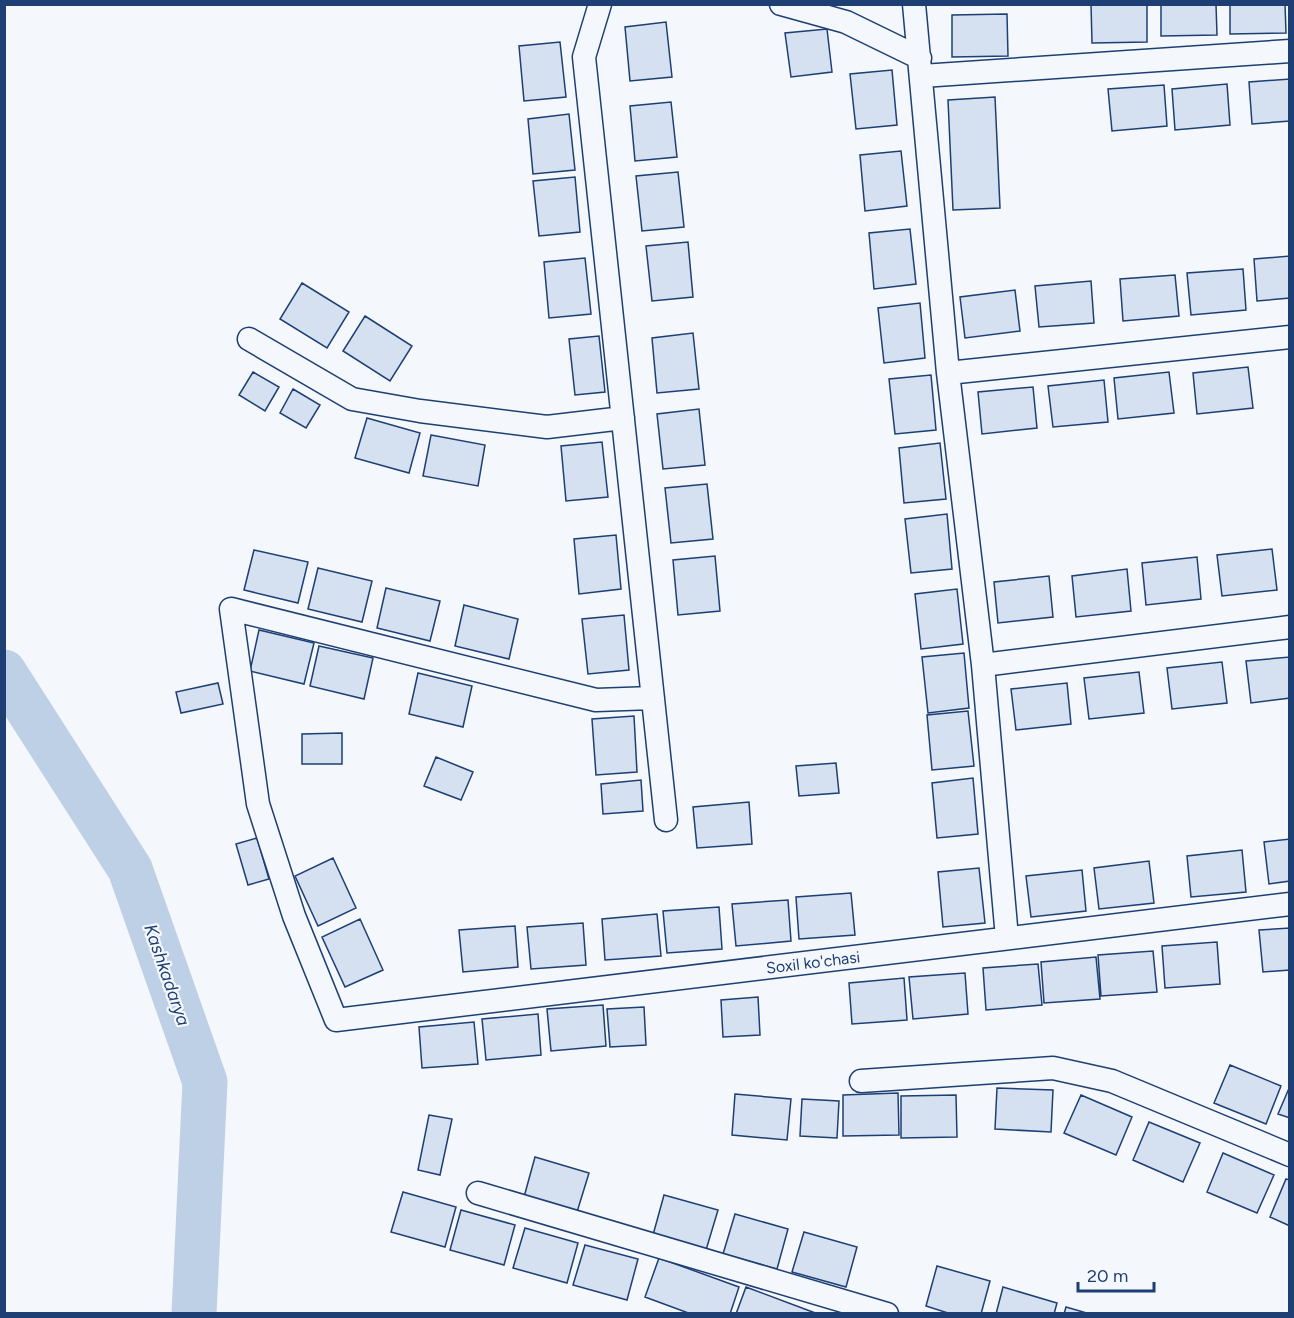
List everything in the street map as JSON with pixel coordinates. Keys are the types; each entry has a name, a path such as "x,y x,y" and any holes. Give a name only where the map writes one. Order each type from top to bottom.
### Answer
{"street":[{"path":"600,4 584,57 666,820"},
{"path":"781,4 846,22 921,67 1290,51"},
{"path":"914,4 948,374 983,664 1007,938"},
{"path":"948,374 1290,338"},
{"path":"249,339 352,399 420,411 547,427 623,418"},
{"name":"Soxil ko'chasi","path":"653,698 596,700 231,609 258,804 294,916 336,1020 1290,904"},
{"path":"983,664 1290,627"},
{"path":"861,1081 1053,1068 1112,1081 1290,1155"},
{"path":"478,1193 887,1314"}],"building":[{"path":"1091,4 1147,4 1147,42 1092,43"},
{"path":"1161,4 1216,4 1217,35 1161,36"},
{"path":"1230,4 1285,4 1286,33 1230,34"},
{"path":"1007,14 1008,56 952,57 952,15"},
{"path":"666,22 672,77 630,81 625,27"},
{"path":"827,29 832,72 791,77 785,33"},
{"path":"560,42 566,97 524,101 519,46"},
{"path":"892,70 897,125 856,129 850,74"},
{"path":"1290,79 1290,121 1252,124 1249,82"},
{"path":"1227,84 1230,125 1175,130 1172,89"},
{"path":"1164,85 1167,126 1112,131 1108,89"},
{"path":"995,97 1000,208 953,210 948,100"},
{"path":"671,102 677,157 635,161 630,106"},
{"path":"569,114 575,170 533,174 528,119"},
{"path":"901,151 907,206 865,211 860,155"},
{"path":"678,172 684,227 642,231 636,176"},
{"path":"575,177 580,232 539,236 533,181"},
{"path":"910,229 916,284 874,289 869,233"},
{"path":"688,242 693,297 652,301 646,246"},
{"path":"1290,256 1290,298 1257,301 1254,259"},
{"path":"585,258 591,314 549,318 544,262"},
{"path":"1243,269 1246,310 1191,315 1187,273"},
{"path":"1175,275 1179,316 1123,321 1120,279"},
{"path":"1091,281 1094,323 1039,327 1035,286"},
{"path":"302,283 349,312 327,348 280,319"},
{"path":"1015,290 1020,331 965,338 960,297"},
{"path":"920,303 925,358 884,363 878,308"},
{"path":"365,316 412,346 390,381 343,351"},
{"path":"693,333 699,389 657,393 652,338"},
{"path":"599,336 605,392 575,395 569,339"},
{"path":"1248,367 1253,408 1197,414 1193,373"},
{"path":"253,372 279,387 265,411 239,395"},
{"path":"1169,372 1174,413 1118,419 1114,378"},
{"path":"931,375 936,430 895,434 889,379"},
{"path":"1104,380 1108,422 1053,427 1048,386"},
{"path":"1033,387 1037,428 982,434 978,392"},
{"path":"293,389 320,405 306,428 280,413"},
{"path":"699,409 705,465 663,469 657,414"},
{"path":"367,418 420,433 409,473 355,458"},
{"path":"431,435 485,445 478,486 423,476"},
{"path":"602,442 608,497 566,501 561,446"},
{"path":"940,443 946,499 904,503 899,448"},
{"path":"707,484 713,539 671,543 665,488"},
{"path":"947,514 952,569 911,573 905,519"},
{"path":"616,535 621,589 579,594 574,539"},
{"path":"1272,549 1277,590 1222,596 1217,555"},
{"path":"254,550 308,562 298,603 244,590"},
{"path":"715,556 720,611 678,615 673,560"},
{"path":"1197,557 1201,599 1146,605 1142,563"},
{"path":"318,568 372,581 362,622 308,609"},
{"path":"1127,569 1131,611 1076,617 1072,576"},
{"path":"1049,576 1053,617 998,623 994,582"},
{"path":"386,588 440,601 430,641 377,628"},
{"path":"957,589 963,644 921,649 915,594"},
{"path":"464,605 518,619 509,659 455,646"},
{"path":"624,615 629,670 588,674 582,619"},
{"path":"259,630 314,643 304,684 250,671"},
{"path":"319,646 373,658 364,699 310,686"},
{"path":"964,653 969,708 928,713 922,657"},
{"path":"1290,657 1290,698 1251,703 1246,661"},
{"path":"1222,662 1227,703 1172,709 1167,668"},
{"path":"1139,672 1144,713 1089,719 1084,678"},
{"path":"418,673 472,686 463,727 409,714"},
{"path":"218,683 223,704 181,713 176,692"},
{"path":"1067,683 1071,724 1016,730 1011,689"},
{"path":"968,711 974,766 932,770 927,715"},
{"path":"634,716 637,772 596,775 592,719"},
{"path":"342,733 342,764 302,764 302,734"},
{"path":"436,757 473,772 461,800 424,786"},
{"path":"836,763 839,793 799,796 796,766"},
{"path":"973,778 978,834 937,838 932,783"},
{"path":"641,780 643,811 603,814 601,784"},
{"path":"749,802 752,844 697,848 693,807"},
{"path":"257,838 269,879 248,885 236,844"},
{"path":"1290,839 1290,881 1269,884 1264,842"},
{"path":"1242,850 1246,892 1191,897 1187,856"},
{"path":"333,858 356,908 318,926 295,876"},
{"path":"1149,861 1154,903 1099,909 1094,868"},
{"path":"979,868 985,923 943,927 938,872"},
{"path":"1082,870 1086,911 1031,917 1026,876"},
{"path":"851,893 855,935 799,939 796,897"},
{"path":"788,900 791,941 736,946 732,904"},
{"path":"719,907 722,949 667,953 663,911"},
{"path":"657,914 661,956 605,960 602,919"},
{"path":"360,919 383,970 345,987 322,937"},
{"path":"583,923 586,965 531,969 527,927"},
{"path":"515,926 518,967 463,972 459,930"},
{"path":"1290,928 1290,970 1263,972 1259,930"},
{"path":"1217,942 1220,984 1165,988 1162,946"},
{"path":"1153,951 1157,992 1101,996 1098,955"},
{"path":"1096,957 1100,999 1044,1003 1041,962"},
{"path":"1038,964 1042,1005 986,1010 983,968"},
{"path":"965,973 968,1014 913,1019 909,977"},
{"path":"904,978 907,1020 852,1024 849,983"},
{"path":"758,997 760,1035 723,1037 721,1000"},
{"path":"603,1005 606,1046 551,1051 547,1009"},
{"path":"644,1007 646,1045 610,1047 607,1009"},
{"path":"538,1014 541,1055 486,1060 482,1019"},
{"path":"474,1022 478,1064 422,1068 419,1027"},
{"path":"1230,1065 1281,1086 1266,1124 1214,1103"},
{"path":"1290,1086 1290,1118 1278,1114"},
{"path":"997,1088 1053,1090 1051,1132 995,1129"},
{"path":"898,1093 899,1135 843,1136 843,1095"},
{"path":"735,1094 791,1099 787,1140 732,1135"},
{"path":"956,1095 957,1137 901,1138 901,1096"},
{"path":"1081,1095 1132,1117 1116,1155 1064,1133"},
{"path":"802,1099 839,1101 837,1138 800,1136"},
{"path":"429,1115 452,1119 440,1175 418,1170"},
{"path":"1149,1122 1200,1143 1183,1182 1133,1160"},
{"path":"1223,1153 1274,1175 1257,1213 1207,1192"},
{"path":"535,1157 589,1173 577,1212 524,1197"},
{"path":"1286,1179 1290,1180 1290,1226 1270,1217"},
{"path":"403,1192 456,1207 445,1247 391,1232"},
{"path":"664,1195 718,1210 706,1250 653,1235"},
{"path":"461,1210 515,1225 504,1265 450,1250"},
{"path":"735,1214 788,1229 777,1269 723,1254"},
{"path":"525,1228 578,1243 567,1283 513,1268"},
{"path":"804,1232 857,1247 846,1287 792,1272"},
{"path":"585,1245 638,1259 627,1300 573,1285"},
{"path":"659,1258 739,1287 730,1314 691,1314 645,1297"},
{"path":"937,1266 990,1281 981,1314 951,1314 926,1306"},
{"path":"746,1287 818,1314 736,1314"},
{"path":"1003,1287 1057,1303 1054,1314 996,1314"},
{"path":"1066,1307 1090,1314 1064,1314"}],"waterway":[{"name":"Kashkadarya","path":"4,672 130,869 205,1082 194,1314"}]}
